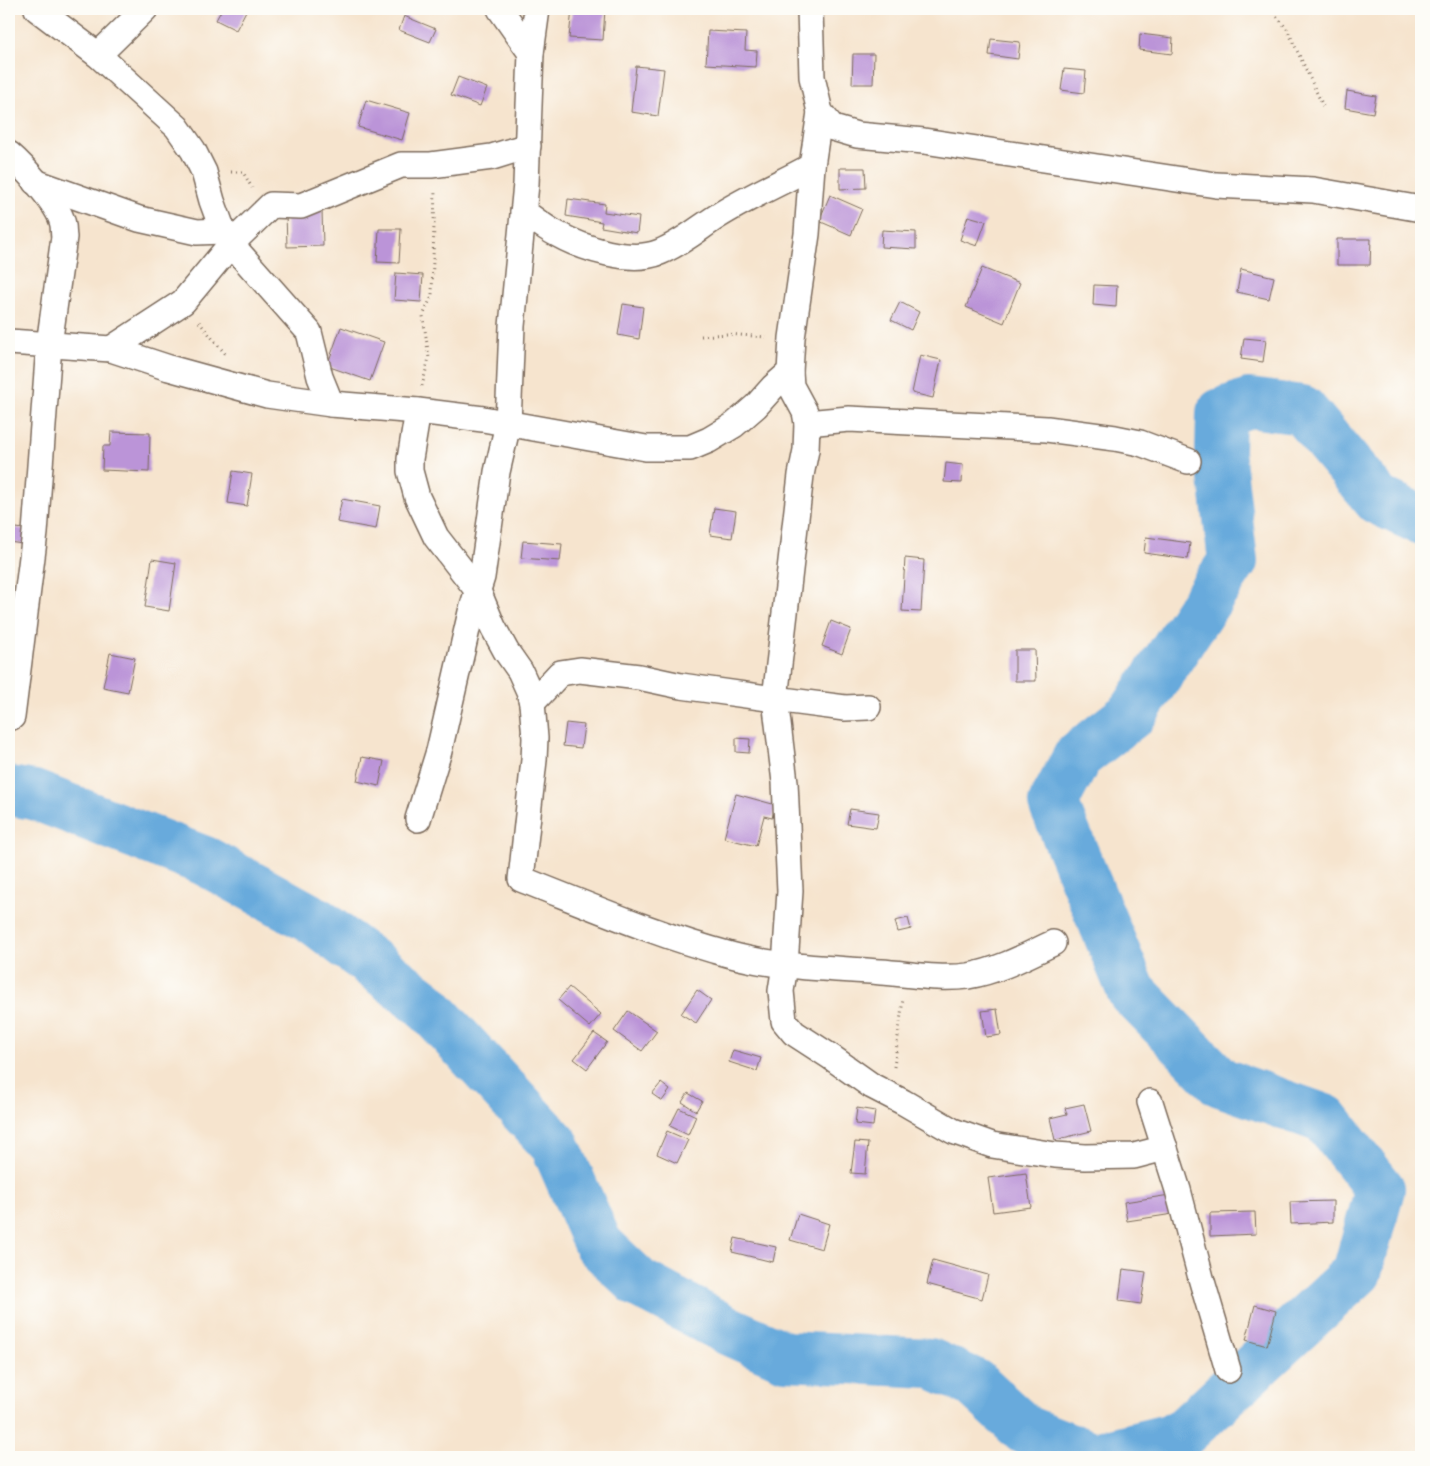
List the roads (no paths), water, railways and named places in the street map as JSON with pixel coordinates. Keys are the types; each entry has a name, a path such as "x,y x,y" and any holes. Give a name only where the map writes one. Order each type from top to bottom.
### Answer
{"street":[{"path":"37,9 98,55 177,127 193,150 204,172 212,201 227,237 309,332 320,378 331,404"},
{"path":"98,55 145,9"},
{"path":"500,9 531,53"},
{"path":"418,819 439,751 478,591 489,535 497,472 508,424 510,362 522,211 526,184 531,53 537,9"},
{"path":"810,9 812,77 820,112 812,166 807,234 792,338 790,372 791,386 805,412 807,423 806,450 800,475 775,699 785,782 790,891 785,964 781,991 784,1021 794,1033 872,1086 892,1095 954,1131 992,1145 1055,1155 1085,1157 1134,1156 1165,1148"},
{"path":"820,112 833,128 857,135 924,141 1216,185 1313,190 1421,209"},
{"path":"111,349 183,302 227,237 271,205 301,206 401,165 431,165 492,157 528,146"},
{"path":"9,154 21,164 52,203 62,220 64,237 49,345 35,534 12,716"},
{"path":"522,211 558,235 604,252 631,256 658,253 677,244 717,216 755,194 812,166"},
{"path":"35,182 139,219 227,237"},
{"path":"9,342 111,349 169,368 267,395 331,404 419,402 508,424 646,448 690,448 709,440 734,425 790,372"},
{"path":"419,402 410,459 410,471 418,497 436,537 478,591 506,651 520,671 532,702 535,738 534,760 521,879 673,937 732,955 785,964 935,978 968,976 1021,959 1053,943"},
{"path":"807,423 849,419 1046,429 1140,443 1188,461"},
{"path":"532,702 560,673 580,670 681,686 845,708 868,707"},
{"path":"1150,1102 1181,1199 1228,1370"}],"waterway":[{"path":"1094,1457 1180,1436 1357,1272 1380,1189 1325,1119 1220,1082 1132,992 1053,803 1078,756 1132,714 1233,561 1220,452 1221,413 1249,403 1302,410 1378,500 1421,520"},
{"path":"9,791 34,795 205,861 317,922 424,1003 555,1145 598,1244 639,1283 729,1331 785,1356 930,1363 974,1383 1025,1430 1094,1457"}]}
